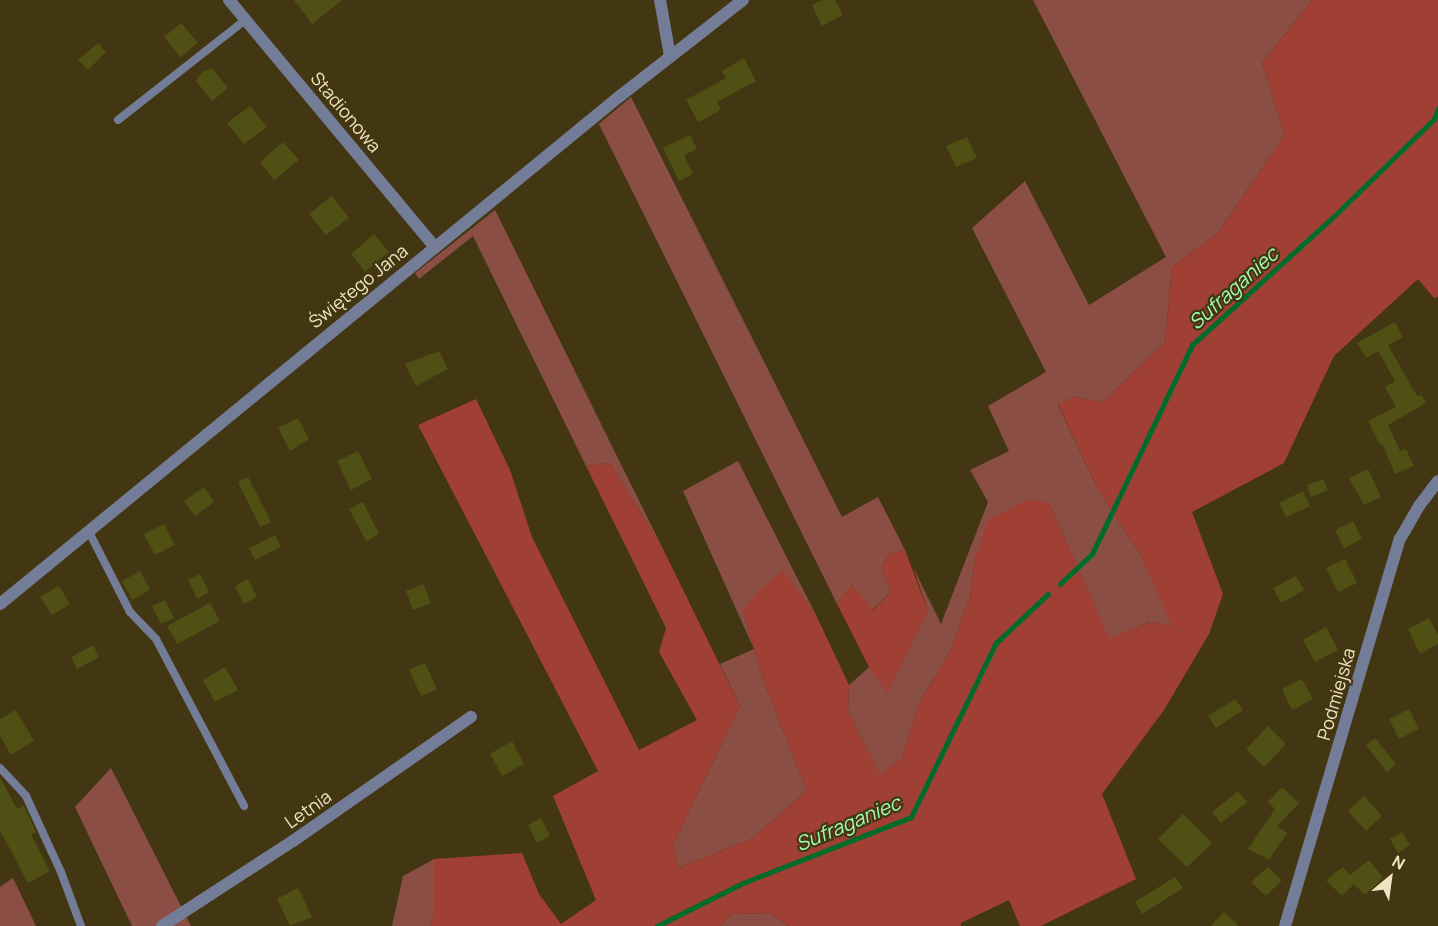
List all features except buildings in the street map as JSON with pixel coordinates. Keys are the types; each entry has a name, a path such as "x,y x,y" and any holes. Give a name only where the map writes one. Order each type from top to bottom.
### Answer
{"street":[{"name":"Stadionowa","path":"229,0 435,247"},
{"path":"660,0 670,56"},
{"name":"Świętego Jana","path":"0,604 435,247 670,56 743,0"},
{"name":"Podmiejska","path":"1285,926 1400,539 1419,506 1438,481"},
{"name":"Letnia","path":"162,926 293,841 471,717"}],"lane":[{"path":"118,120 245,20"},
{"path":"89,532 130,612 156,639 244,806"},
{"path":"0,768 26,796 61,872 81,926"}],"shaded area":[{"path":"1033,0 1312,0 1262,63 1285,135 1218,233 1172,267 1165,342 1103,402 1073,397 1058,405 1098,489 1140,554 1173,626 1150,622 1109,639 1049,503 975,558 970,597 950,652 918,705 902,758 880,776 848,712 849,685 869,667 887,692 928,611 913,567 941,624 988,502 970,470 1009,451 988,406 1046,372 972,228 1025,181 1089,305 1166,257"},
{"path":"1312,0 1438,0 1438,297 1434,298 1418,279 1334,356 1284,463 1192,512 1223,594 1209,634 1164,710 1102,794 1136,879 1041,926 1020,926 1009,900 961,923 961,926 788,926 769,913 732,914 720,926 430,926 434,917 434,859 522,853 539,894 561,924 596,900 553,796 598,771 418,425 476,399 510,470 532,537 639,750 697,720 659,652 666,628 586,466 610,463 664,551 740,706 673,845 679,868 751,839 807,791 765,685 743,611 758,591 783,570 816,615 849,685 848,712 880,775 902,758 918,705 950,652 970,597 975,558 988,520 1026,500 1049,503 1109,638 1151,622 1172,626 1140,554 1098,489 1058,404 1073,397 1103,402 1165,342 1172,267 1218,233 1285,135 1262,63"},
{"path":"631,97 842,517 878,497 905,550 889,554 881,568 891,592 872,610 852,585 837,604 599,124"},
{"path":"495,210 664,551 610,463 586,466 473,236 419,279 415,273"},
{"path":"738,461 816,615 783,571 743,611 765,685 807,791 751,839 679,868 673,845 740,706 720,664 754,649 683,491"},
{"path":"905,550 928,611 887,693 869,667 837,604 852,585 873,610 891,592 881,568 889,554"},
{"path":"111,768 191,926 132,926 75,807"},
{"path":"434,859 434,917 430,926 392,926 403,876"},
{"path":"13,878 36,926 0,926 0,887"},
{"path":"769,913 788,926 720,926 732,914"}],"waterway":[{"name":"Sufraganiec","path":"1060,584 1092,554 1192,345 1332,218 1434,119 1438,109"},
{"name":"Sufraganiec","path":"657,926 743,883 911,817 996,643 1048,594"}]}
